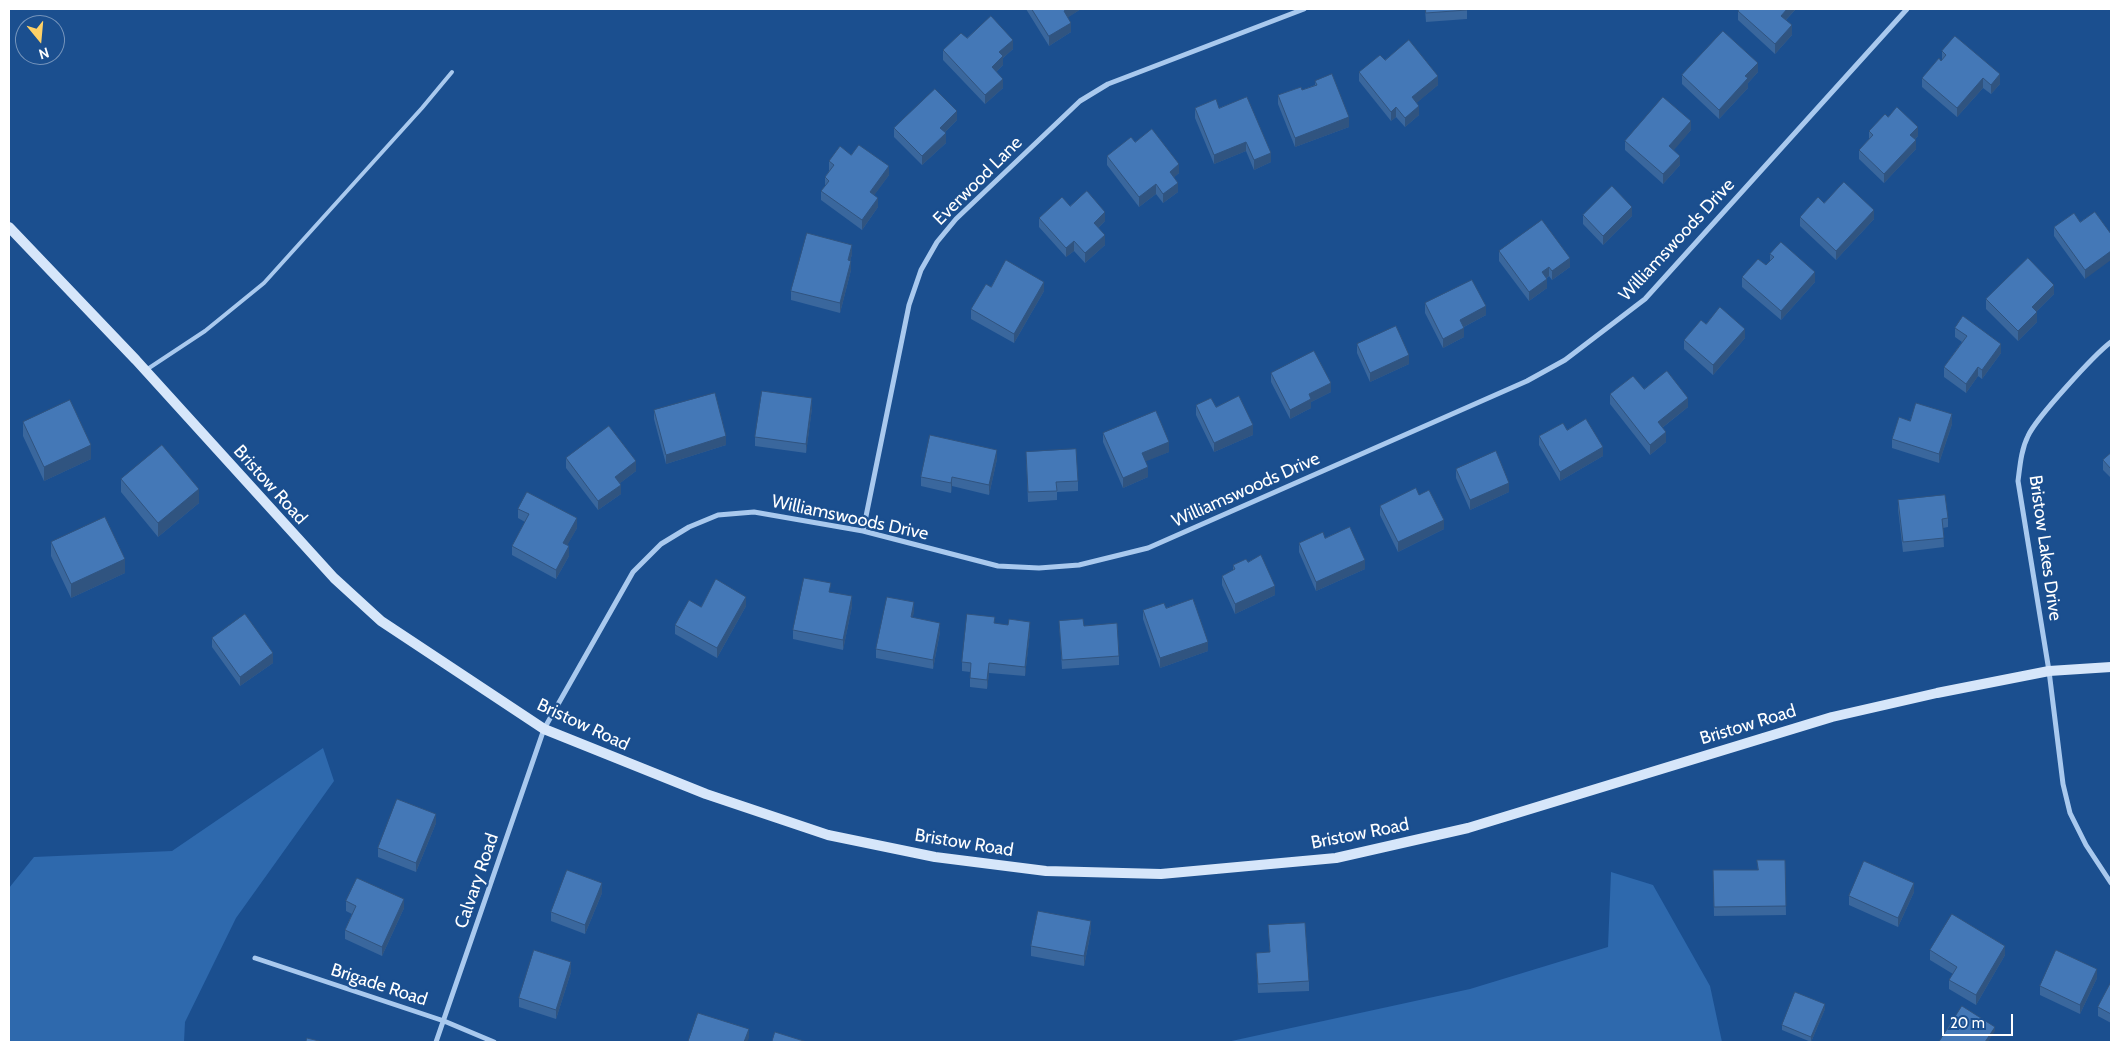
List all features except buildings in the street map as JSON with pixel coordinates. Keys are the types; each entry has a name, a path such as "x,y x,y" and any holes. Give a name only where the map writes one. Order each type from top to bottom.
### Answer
{"main road":[{"name":"Bristow Road","path":"9,227 146,370 290,531 341,584 381,620 544,729 689,788 828,835 935,857 1046,871 1161,874 1336,858 1468,828 1832,717 1937,693 2049,671 2111,667"}],"street":[{"name":"Everwood Lane","path":"863,531 909,305 922,270 937,242 956,218 1080,101 1108,84 1304,9"},
{"name":"Williamswoods Drive","path":"544,729 633,572 661,544 682,531 718,515 754,512 863,531 998,566 1039,568 1079,565 1148,548 1527,381 1565,360 1645,299 1907,9"},
{"name":"Bristow Lakes Drive","path":"2111,342 2088,364 2028,434 2022,453 2018,481 2049,671 2063,784 2070,813 2086,845 2111,883"},
{"name":"Calvary Road","path":"436,1042 544,729"},
{"name":"Brigade Road","path":"255,958 444,1021 494,1042"}],"lane":[{"path":"146,370 205,331 264,283 422,108 452,72"}],"shaded area":[{"path":"323,748 334,781 236,918 185,1022 184,1042 9,1042 9,888 34,857 172,851"},
{"path":"1611,872 1653,885 1710,986 1722,1042 1227,1042 1470,989 1608,947"}]}
